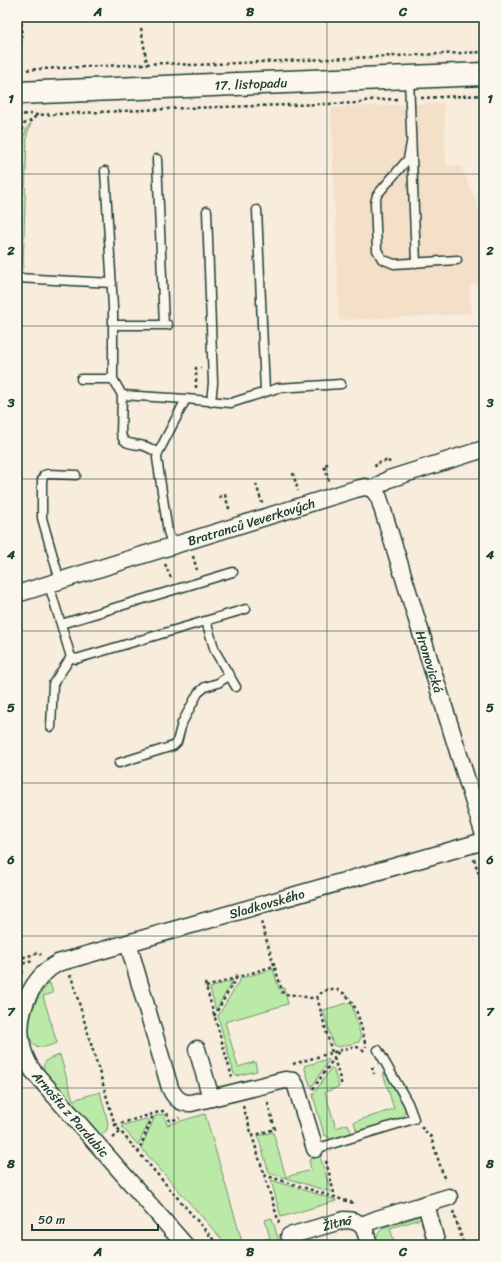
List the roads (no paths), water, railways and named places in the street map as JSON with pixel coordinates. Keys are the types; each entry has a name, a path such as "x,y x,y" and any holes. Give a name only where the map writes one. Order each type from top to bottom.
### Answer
{"main road":[{"name":"17. listopadu","path":"17,94 484,74"}],"street":[{"name":"Bratranců Veverkových","path":"17,594 356,489 365,487 373,489 388,479 484,449"},
{"name":"Hronovická","path":"373,489 381,505 484,835"},
{"name":"Sladkovského","path":"43,963 58,963 484,841"},
{"path":"128,943 173,1094 181,1102 186,1104 289,1080 295,1082 318,1148"},
{"name":"Arnošta z Pardubic","path":"43,963 30,993 20,1027 26,1060 33,1071 185,1245"},
{"path":"197,1049 211,1098"},
{"name":"Žitná","path":"362,1225 377,1218 449,1197"},
{"path":"426,1204 437,1245"},
{"name":"Žitná","path":"284,1230 344,1220 355,1221 362,1225 369,1245"}],"lane":[{"path":"409,77 416,263"},
{"path":"412,144 408,159 376,197 376,246 380,256 388,262 394,264 456,260"},
{"path":"113,325 166,325 157,159"},
{"path":"105,171 112,283 112,379 122,395 120,433 124,442 143,445 158,453"},
{"path":"257,210 265,391"},
{"path":"207,211 212,368 211,402"},
{"path":"17,278 112,283"},
{"path":"81,378 112,379"},
{"path":"122,395 231,403 265,391 285,387 341,384"},
{"path":"173,546 168,532 157,463 158,453 186,399"},
{"path":"71,657 61,624 42,518 42,480 44,475 48,474 76,475"},
{"path":"61,624 233,572"},
{"path":"71,657 78,659 246,609"},
{"path":"206,621 215,651 236,687"},
{"path":"51,727 53,684 71,657"},
{"path":"119,763 173,746 177,742 182,723 198,693 205,687 218,683 230,675"},
{"path":"318,1148 414,1119 408,1103 378,1050"}]}
